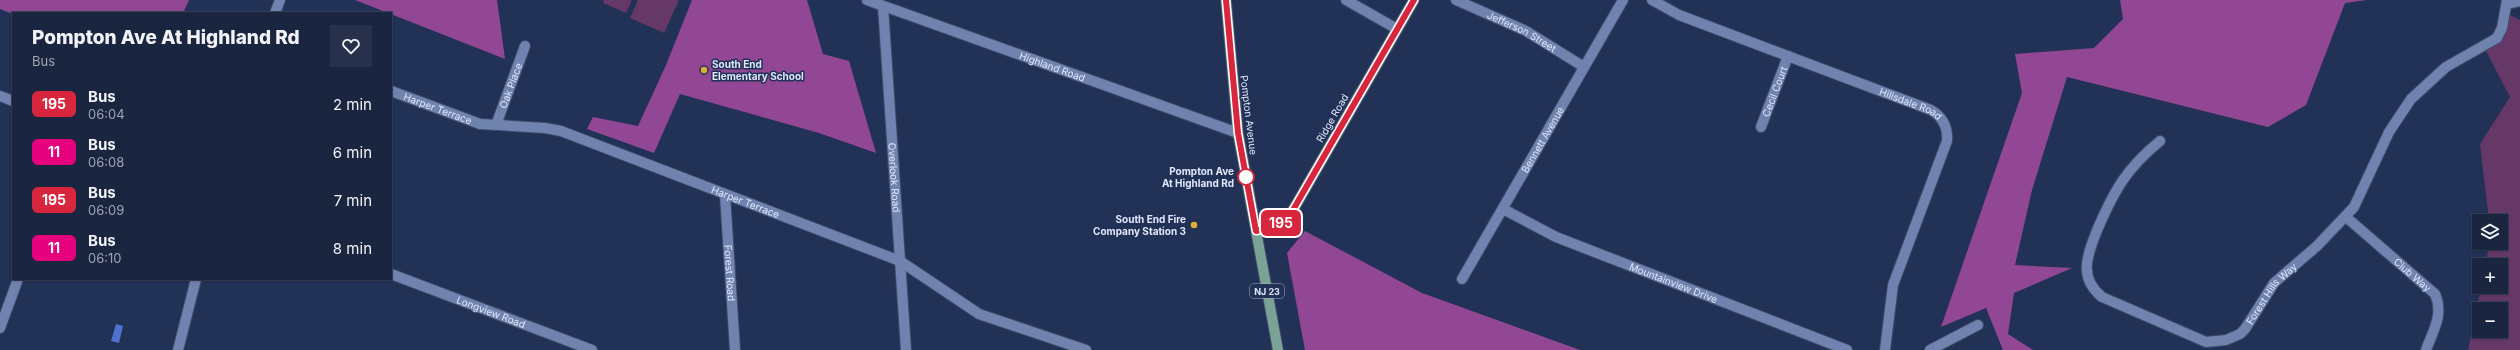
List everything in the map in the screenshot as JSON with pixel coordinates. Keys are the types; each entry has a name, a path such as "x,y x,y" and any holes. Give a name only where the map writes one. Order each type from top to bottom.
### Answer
{"main road":[{"name":"Pompton Avenue","path":"1226,0 1238,133 1278,350"},
{"name":"Ridge Road","path":"1256,231 1277,226 1293,210 1414,0"}],"street":[{"path":"275,12 280,0"},
{"name":"Highland Road","path":"867,0 1238,133"},
{"path":"1346,0 1397,29"},
{"name":"Jefferson Street","path":"1456,0 1526,31 1584,67"},
{"name":"Bennett Avenue","path":"1462,279 1623,0"},
{"name":"Hillsdale Road","path":"1652,0 1679,15 1931,110 1945,125 1947,141 1893,285 1885,350"},
{"path":"2507,2 2520,1"},
{"name":"Forest Hills Way","path":"2160,140 2136,162 2114,191 2087,254 2087,277 2093,288 2102,297 2206,342 2226,340 2245,329 2274,283 2346,217 2354,207 2389,132 2403,109 2418,92 2446,67 2497,38 2502,28 2507,2"},
{"name":"Overlook Road","path":"883,6 906,350"},
{"name":"Oak Place","path":"496,125 525,46"},
{"name":"Cecil Court","path":"1761,127 1788,56"},
{"name":"Harper Terrace","path":"392,91 472,122 545,128 561,131 900,261 979,314 1086,350"},
{"path":"0,96 12,101"},
{"name":"Forest Road","path":"725,195 735,350"},
{"name":"Mountainview Drive","path":"1503,209 1556,238 1847,350"},
{"name":"Club Way","path":"2346,217 2435,294 2439,306 2438,318 2426,350"},
{"name":"Longview Road","path":"392,274 592,350"},
{"path":"0,328 18,280"},
{"path":"178,350 196,280"},
{"path":"1930,350 1978,325"}],"shaded area":[{"path":"0,0 189,0 183,12 12,12 12,14 0,9"},
{"path":"355,0 497,0 505,59 392,15 392,12 386,12"},
{"path":"604,0 632,0 626,13 603,3"},
{"path":"638,0 679,0 664,33 630,18"},
{"path":"692,0 807,0 823,54 849,61 876,153 819,133 680,94 654,153 587,129 593,117 638,126 666,65"},
{"path":"2120,0 2367,0 2345,3 2306,105 2268,127 2067,77 2032,190 2015,265 2072,268 2014,293 2008,334 2033,350 2003,350 1986,308 1941,327 2022,93 2015,54 2094,48 2123,19"},
{"path":"2510,15 2520,20 2520,350 2468,350 2472,331 2472,338 2508,338 2508,302 2478,302 2480,294 2508,294 2508,258 2487,258 2488,250 2508,250 2508,214 2488,214 2480,144 2510,97 2485,49"},
{"path":"1305,231 1422,293 1580,350 1305,350 1287,253"}],"water":[{"path":"116,324 123,326 119,343 111,341"}],"bus line":[{"name":"195","path":"1226,0 1232,80 1238,133 1256,231 1277,226 1289,216 1414,0"}],"place":[{"name":"South End Elementary School","path":"704,70"},
{"name":"Pompton Ave At Highland Rd","path":"1246,177"},
{"name":"South End Fire Company Station 3","path":"1194,225"}]}
